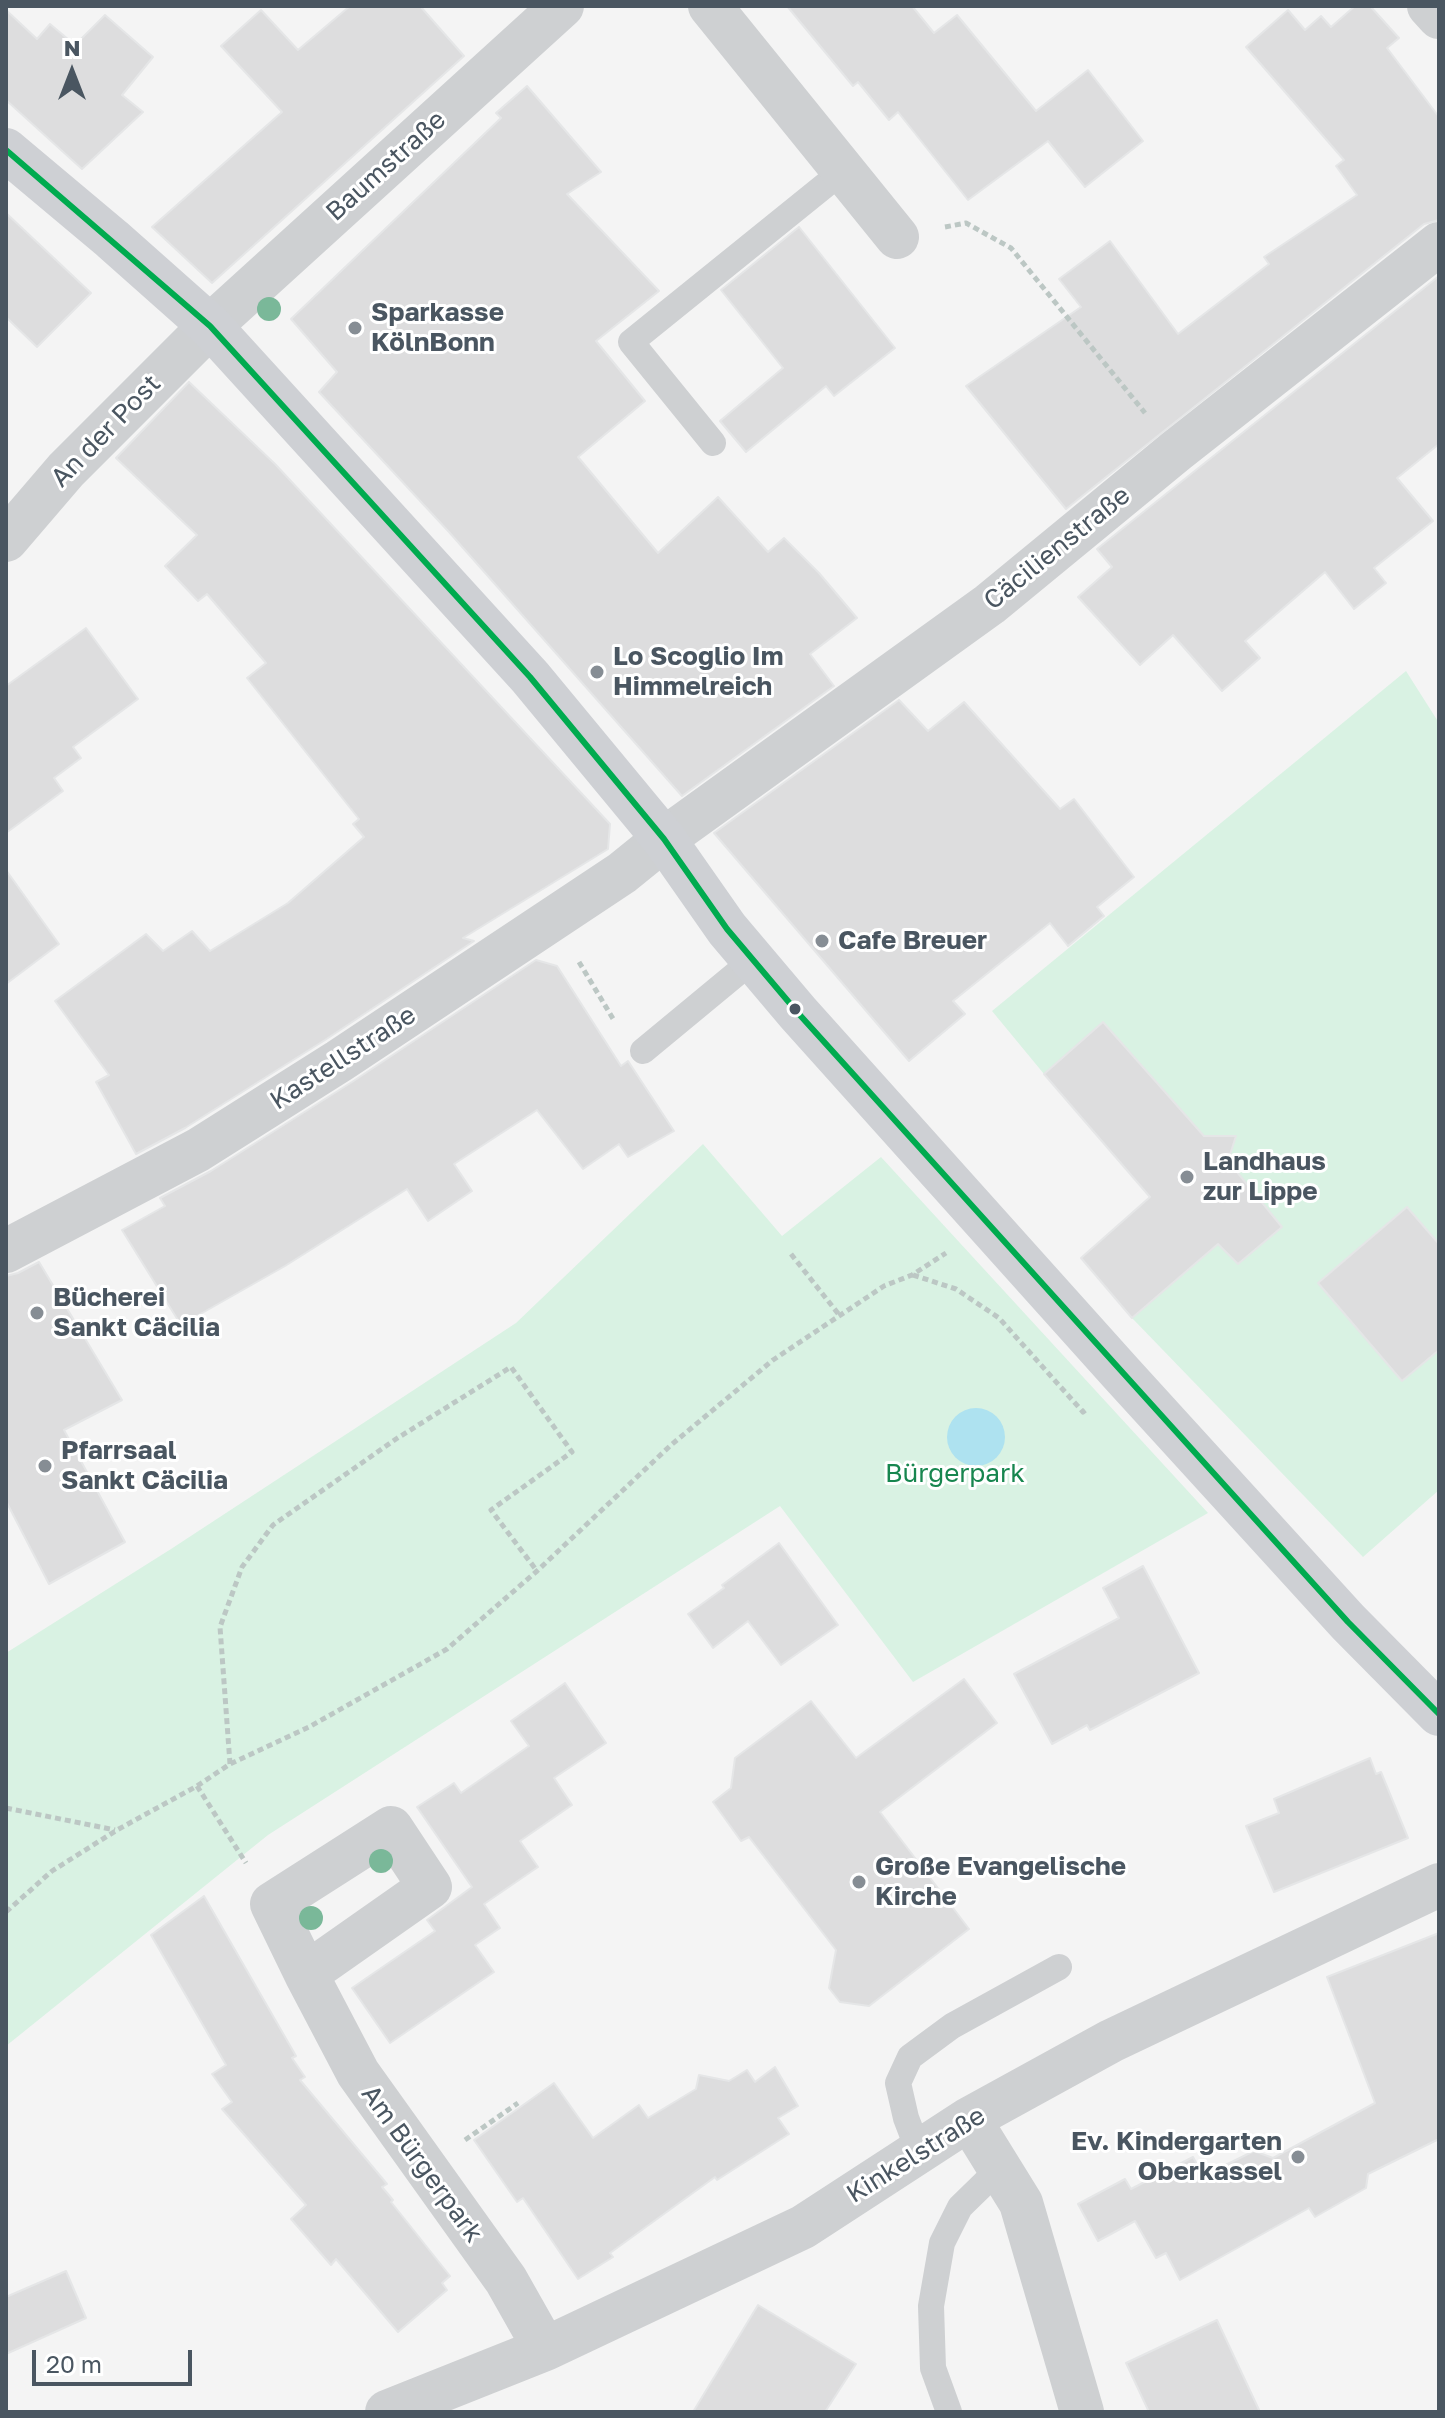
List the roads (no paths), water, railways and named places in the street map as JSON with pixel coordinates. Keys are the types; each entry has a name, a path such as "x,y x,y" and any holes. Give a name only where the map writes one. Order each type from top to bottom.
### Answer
{"main road":[{"path":"6,150 210,326 530,677 664,839 727,929 988,1227 1348,1622 1439,1714"}],"street":[{"name":"Baumstraße","path":"210,326 562,6"},
{"path":"710,6 897,237"},
{"path":"1429,6 1439,17"},
{"name":"Cäcilienstraße","path":"664,839 990,604 1176,451 1439,244"},
{"name":"An der Post","path":"6,540 66,470 210,326"},
{"name":"Kastellstraße","path":"6,1251 198,1150 553,920 622,873 664,839"},
{"name":"Am Bürgerpark","path":"306,1974 430,1887 391,1828 272,1904 306,1974 358,2073 506,2280 545,2349"},
{"name":"Kinkelstraße","path":"387,2412 545,2349 803,2227 969,2119 1111,2041 1439,1885"},
{"path":"969,2119 1021,2203 1082,2412"}],"lane":[{"path":"713,443 631,342 844,170"},
{"path":"643,1051 753,960"},
{"path":"919,2152 906,2118 898,2083 910,2057 952,2026 1059,1967"},
{"path":"949,2412 933,2368 931,2306 942,2243 960,2207 1000,2168"}],"water":[{"path":"976,1408 997,1416 1005,1437 997,1458 976,1466 955,1458 947,1437 955,1416"}],"place":[{"name":"Sparkasse KölnBonn","path":"355,328"},
{"name":"Lo Scoglio Im Himmelreich","path":"597,672"},
{"name":"Cafe Breuer","path":"822,941"},
{"name":"Landhaus zur Lippe","path":"1187,1177"},
{"name":"Bücherei Sankt Cäcilia","path":"37,1313"},
{"name":"Pfarrsaal Sankt Cäcilia","path":"45,1466"},
{"name":"Große Evangelische Kirche","path":"859,1882"},
{"name":"Ev. Kindergarten Oberkassel","path":"1298,2157"}],"park label":[{"name":"Bürgerpark","path":"955,1474"}]}
